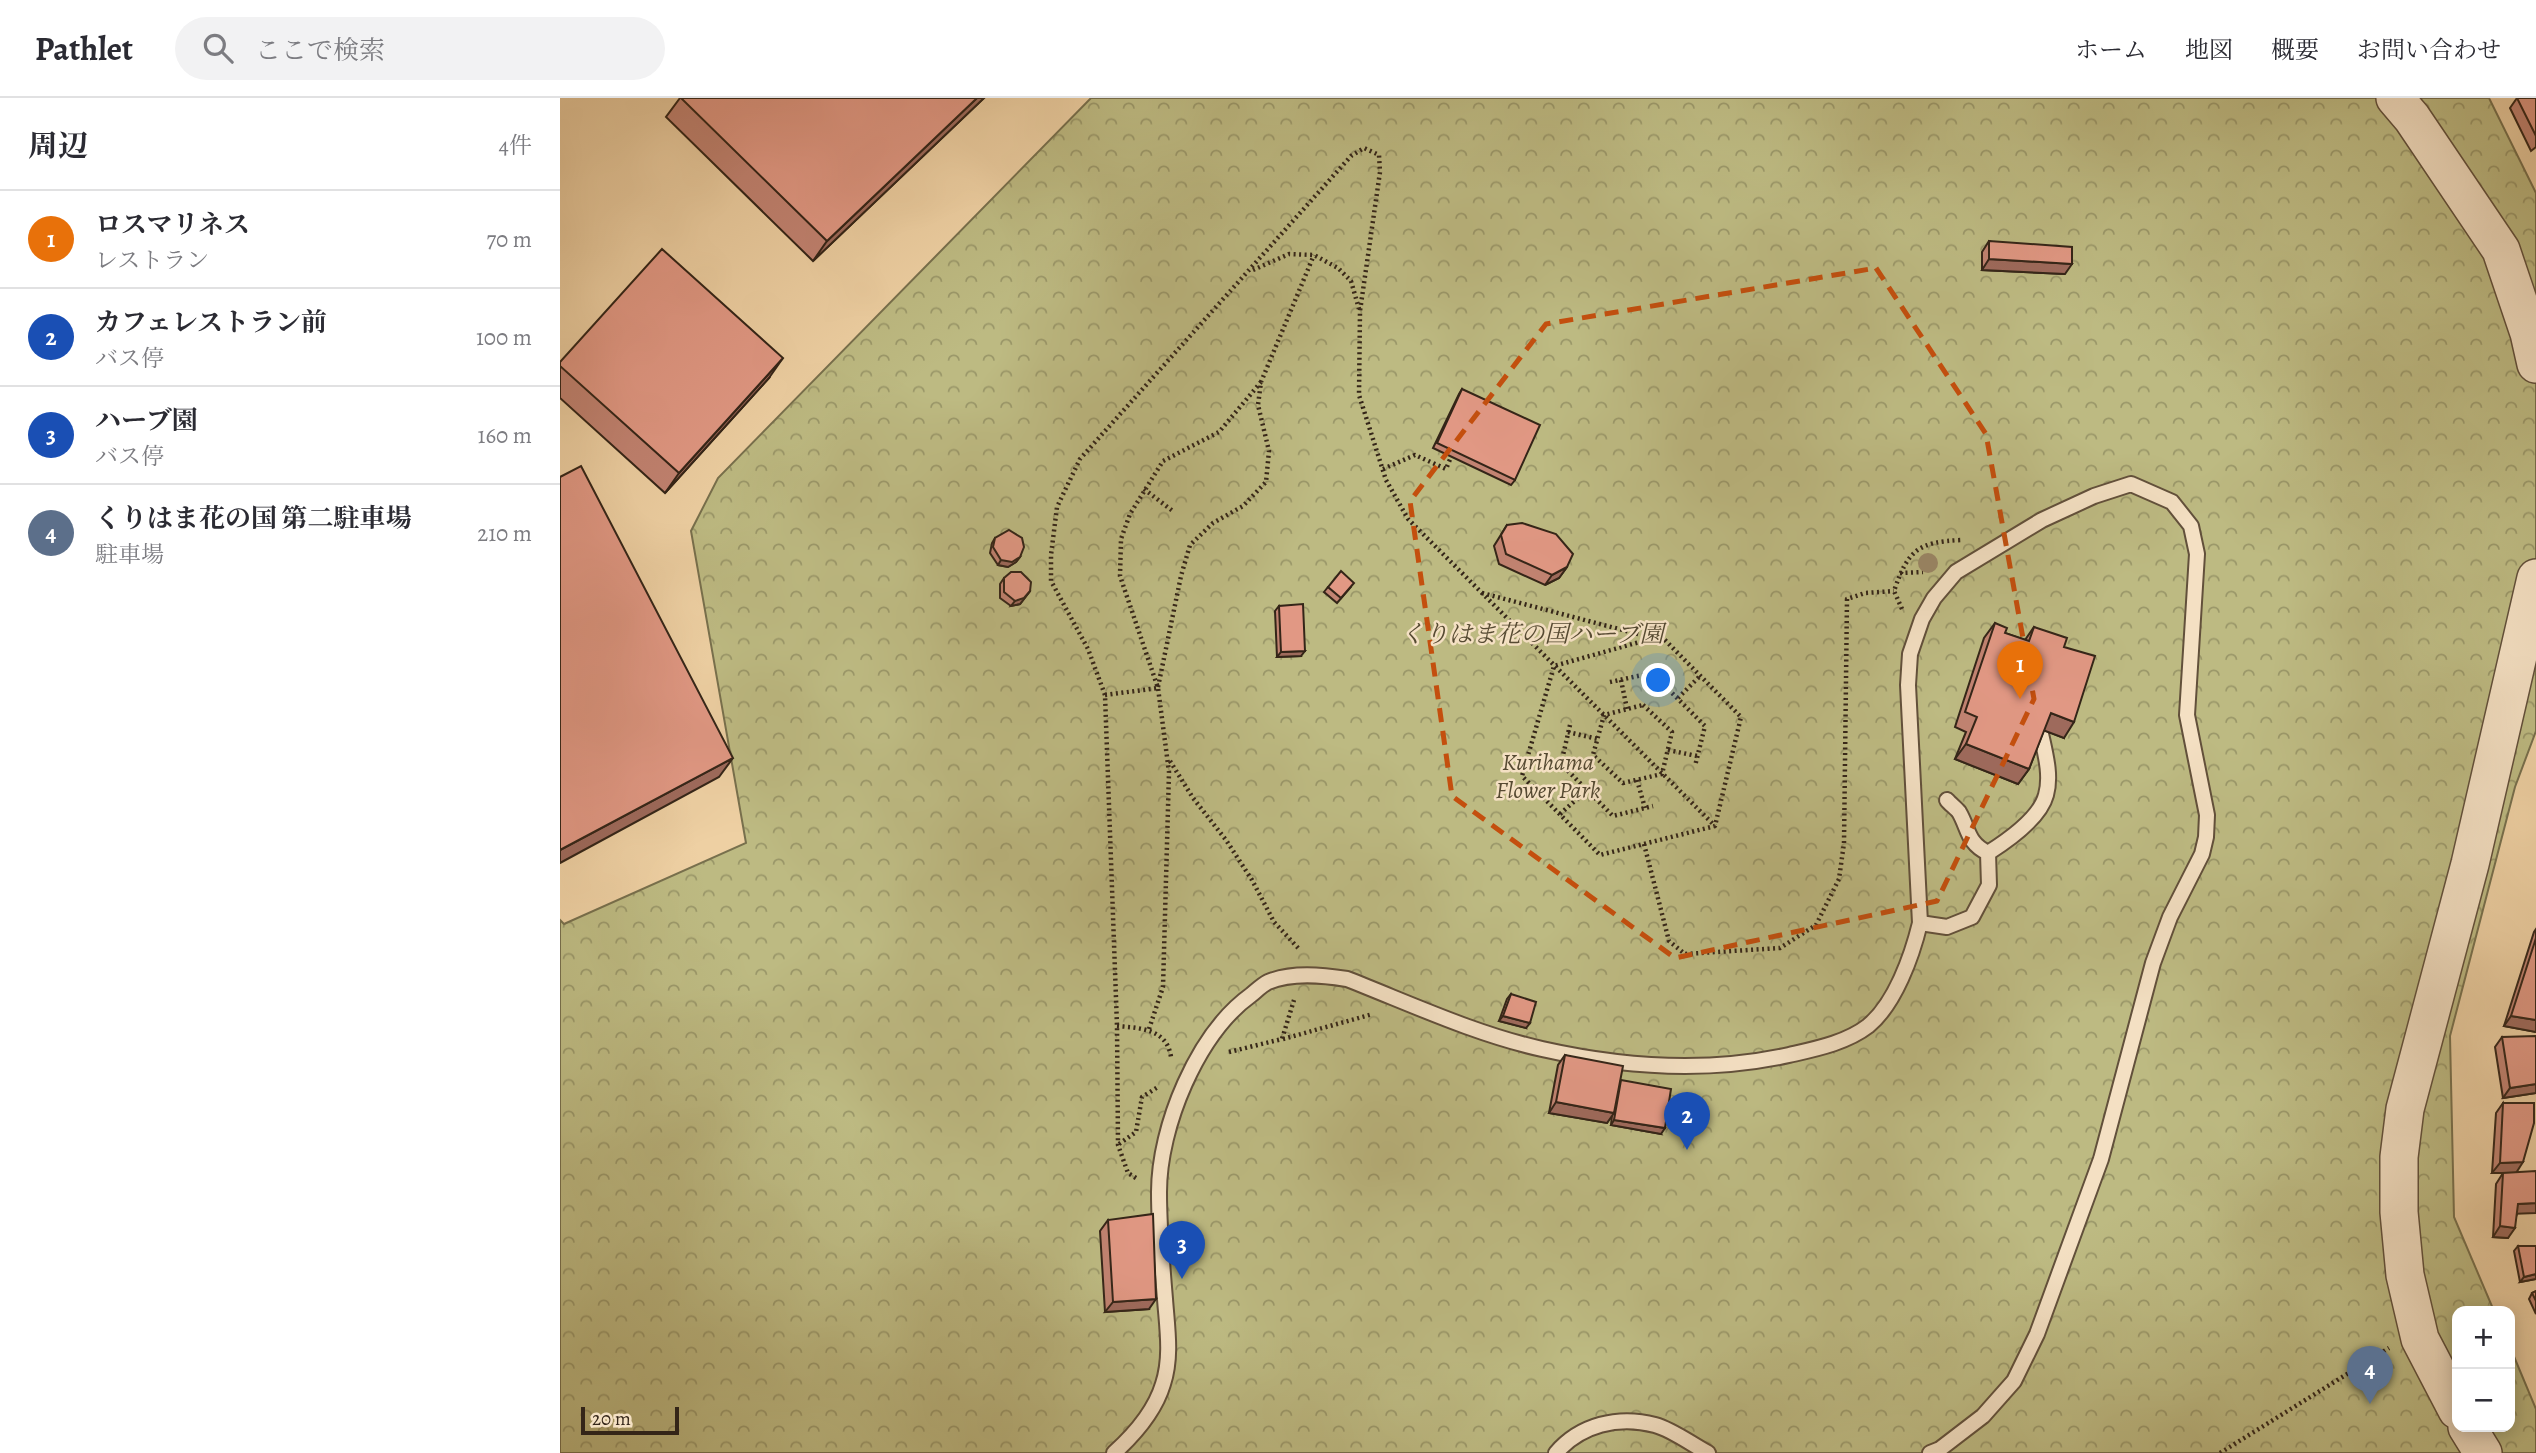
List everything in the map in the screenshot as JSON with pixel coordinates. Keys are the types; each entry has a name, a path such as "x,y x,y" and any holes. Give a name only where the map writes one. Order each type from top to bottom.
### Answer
{"street":[{"path":"2395,98 2412,118 2501,250 2529,332 2536,364"},
{"path":"2452,1400 2420,1339 2405,1275 2399,1212 2399,1157 2405,1109 2470,864 2536,578"},
{"path":"2470,1432 2483,1453"}],"lane":[{"path":"1114,1453 1131,1438 1151,1410 1164,1383 1168,1344 1159,1190 1174,1107 1218,1026 1237,1005 1268,982 1302,975 1326,975 1347,979 1474,1028 1540,1049 1614,1062 1700,1066 1775,1058 1829,1045 1868,1026 1888,1002 1912,955 1920,923 1908,685 1910,654 1922,619 1934,598 1956,572 1979,557 2042,520 2094,496 2131,484 2172,502 2191,526 2197,554 2187,716 2207,815 2206,837 2202,854 2170,917 2153,963 2101,1159 2037,1335 2014,1381 1983,1416 1940,1449 1930,1453"},
{"path":"1988,853 2025,825 2046,795 2048,775 2040,729"},
{"path":"1947,800 1959,811 1970,838 1988,853"},
{"path":"1920,923 1947,926 1972,917 1989,885 1988,853"},
{"path":"1556,1453 1569,1438 1594,1426 1619,1421 1655,1425 1708,1453"}],"path":[{"path":"1159,1190 1128,1173 1118,1145 1117,1026 1105,695 1088,649 1051,581 1051,555 1057,507 1080,459 1351,156 1363,148 1379,155 1380,172 1360,311 1359,395 1386,480 1408,519 1715,826"},
{"path":"1249,271 1289,254 1314,255 1338,268 1351,281 1360,311"},
{"path":"1158,688 1190,545 1213,523 1243,506 1266,482 1269,451 1258,405 1261,382 1314,255"},
{"path":"1149,1028 1163,987 1169,772 1158,688 1120,576 1121,539 1130,514 1163,461 1219,432 1261,382"},
{"path":"1383,469 1415,455 1446,469 1451,457"},
{"path":"1144,489 1174,512"},
{"path":"1644,844 1669,941 1685,954 1780,948 1816,925 1839,879 1844,843 1847,599 1865,593 1894,591 1903,565 1920,546 1963,540 1979,557"},
{"path":"1482,593 1655,638"},
{"path":"1554,666 1661,636 1741,717 1715,826"},
{"path":"1554,666 1522,776 1600,855 1715,826"},
{"path":"1610,682 1652,673 1678,698 1705,726 1695,766"},
{"path":"1678,698 1700,675"},
{"path":"1621,680 1628,709"},
{"path":"1105,695 1158,688"},
{"path":"1604,716 1643,705 1672,732 1662,774"},
{"path":"1604,716 1593,755 1623,783 1662,774"},
{"path":"1570,725 1561,764 1613,816 1653,806"},
{"path":"1568,732 1598,739"},
{"path":"1668,750 1697,756"},
{"path":"1167,757 1193,799 1239,860 1274,922 1301,950 1290,952"},
{"path":"1637,779 1645,808"},
{"path":"1560,814 1587,790"},
{"path":"1283,1039 1302,975"},
{"path":"1198,1059 1410,1004"},
{"path":"1117,1026 1149,1028 1167,1043 1171,1055"},
{"path":"1169,1063 1171,1055 1179,1046"},
{"path":"1118,1145 1136,1132 1142,1097 1161,1085"},
{"path":"2220,1453 2385,1350 2396,1346"}],"highlighted area":[{"path":"1876,268 1986,434 2034,699 1937,901 1675,958 1452,796 1410,501 1546,324"}],"green space":[{"name":"Kurihama Flower Park","path":"1091,98 2489,98 2536,193 2536,731 2515,787 2450,1036 2454,1217 2492,1306 2452,1306 2452,1432 2515,1432 2515,1359 2536,1409 2536,1453 560,1453 560,920 564,924 746,843 691,531 718,478"}],"building":[{"path":"681,98 977,98 827,241"},
{"path":"2517,98 2536,98 2536,136"},
{"path":"1989,241 2072,247 2072,264 1989,259"},
{"path":"662,249 783,358 679,473 560,366 560,362"},
{"path":"1462,389 1540,425 1515,480 1437,443"},
{"path":"581,466 733,758 560,850 560,477"},
{"path":"1522,523 1556,534 1573,554 1567,567 1552,575 1506,554 1501,535 1507,525"},
{"path":"1009,530 1022,538 1024,547 1020,557 1012,562 1001,560 993,547 995,538"},
{"path":"1341,571 1354,583 1341,598 1328,587"},
{"path":"1011,572 1021,572 1031,582 1030,591 1024,598 1015,601 1004,592 1004,578"},
{"path":"1303,604 1305,651 1281,652 1279,606"},
{"path":"1995,623 2007,628 2005,633 2029,641 2034,627 2067,638 2064,647 2095,656 2074,722 2051,713 2029,769 1966,744 1977,717 1965,712"},
{"path":"2536,938 2536,1020 2511,1016"},
{"path":"1511,994 1536,1002 1530,1023 1503,1016"},
{"path":"2536,1036 2536,1084 2510,1088 2502,1037"},
{"path":"1565,1055 1623,1066 1614,1113 1556,1102"},
{"path":"1621,1080 1671,1089 1665,1128 1614,1120"},
{"path":"2503,1103 2534,1103 2534,1123 2523,1162 2500,1163"},
{"path":"2536,1171 2536,1203 2518,1204 2515,1228 2500,1226 2503,1173"},
{"path":"1153,1214 1156,1299 1113,1302 1108,1220"},
{"path":"2518,1246 2536,1246 2536,1274 2524,1277"}],"place":[{"name":"ロスマリネス","path":"2020,699"},
{"name":"カフェレストラン前","path":"1687,1150"},
{"name":"ハーブ園","path":"1182,1279"},
{"name":"くりはま花の国 第二駐車場","path":"2370,1404"}],"park label":[{"name":"くりはま花の国ハーブ園","path":"1532,634"}]}
